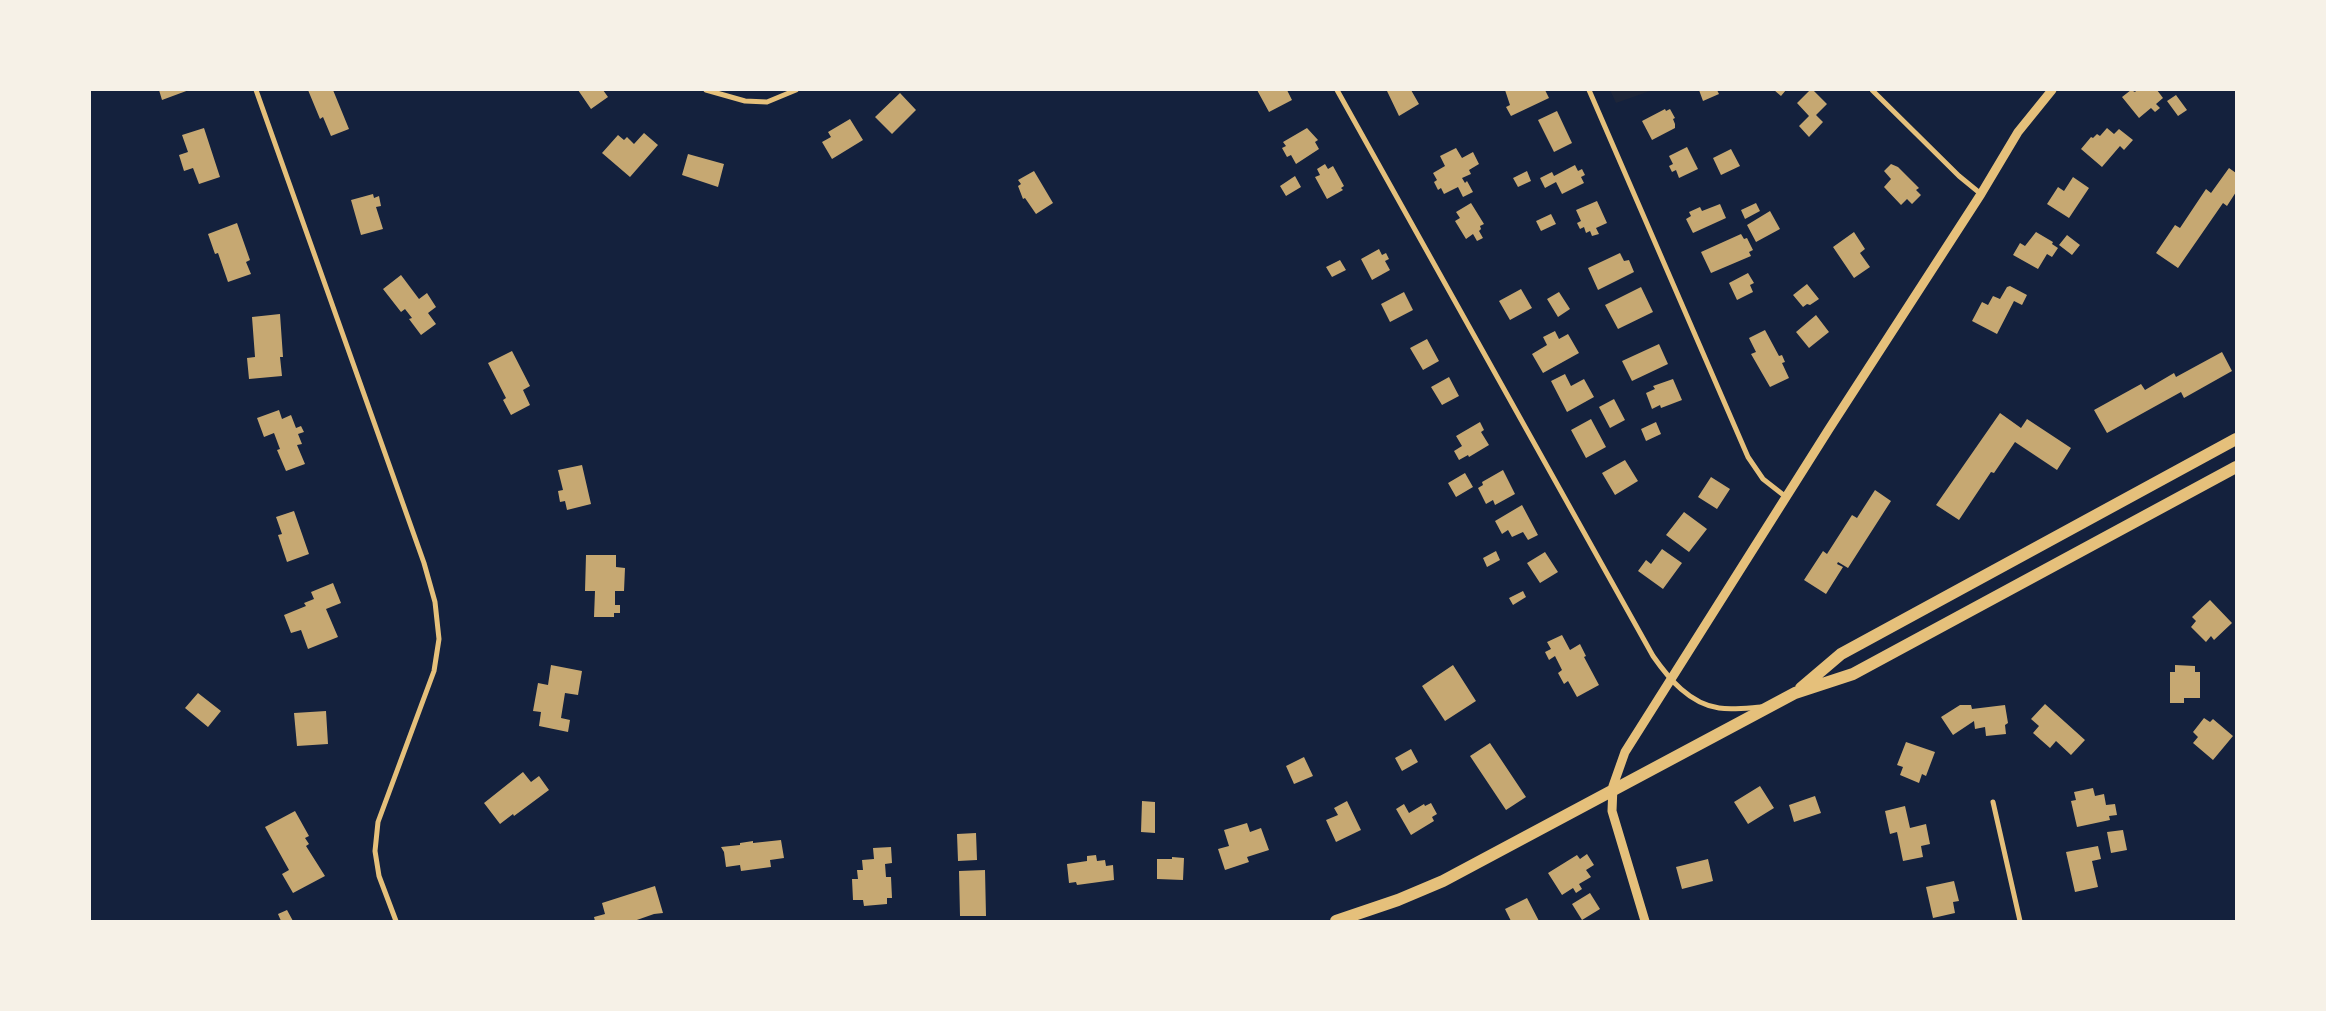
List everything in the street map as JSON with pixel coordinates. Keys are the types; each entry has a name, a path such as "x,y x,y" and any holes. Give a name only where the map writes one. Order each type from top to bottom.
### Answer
{"main road":[{"path":"1336,921 1398,900 1443,881 1770,707 1795,693 1841,654 2236,440"},
{"path":"1795,693 1853,674 2236,467"}],"street":[{"path":"256,90 424,563 435,602 439,639 434,671 397,766 378,822 375,851 379,876 396,921"},
{"path":"706,90 745,101 766,102 796,90"},
{"path":"1337,90 1646,644 1670,679 1686,694 1708,705 1723,708 1770,707"},
{"path":"1589,90 1748,457 1764,479 1786,498"},
{"path":"1872,90 1959,176 1981,194"},
{"path":"1645,921 1614,822 1612,791 1625,752 1981,194 2018,132 2052,90"},
{"path":"1993,802 2020,921"}],"shaded area":[{"path":"1610,90 1653,90 1616,103"}],"building":[{"path":"159,90 189,90 162,100"},
{"path":"308,90 333,90 349,129 331,136 323,117 320,119"},
{"path":"578,90 603,90 608,97 591,109"},
{"path":"1257,90 1287,90 1292,100 1269,112"},
{"path":"1411,90 1419,104 1399,116 1387,91"},
{"path":"1505,90 1545,90 1549,98 1511,116 1506,107 1510,105"},
{"path":"1699,90 1717,90 1719,94 1703,101"},
{"path":"1774,90 1786,90 1781,96"},
{"path":"1810,90 1813,90 1827,104 1816,115 1823,122 1809,137 1799,126 1809,116 1797,103"},
{"path":"2131,90 2135,92 2137,90 2157,90 2163,98 2156,104 2160,108 2155,112 2151,108 2139,118 2122,97"},
{"path":"900,93 916,110 892,134 875,117"},
{"path":"2176,95 2187,110 2178,116 2167,101"},
{"path":"1665,109 1666,111 1670,109 1675,118 1673,119 1675,128 1652,140 1642,121"},
{"path":"1557,111 1572,143 1554,152 1538,120"},
{"path":"850,119 863,140 832,159 822,142 831,137 828,132"},
{"path":"204,128 220,177 199,184 193,168 184,171 179,155 188,152 182,135"},
{"path":"1307,128 1318,140 1315,142 1319,149 1296,164 1291,155 1287,157 1282,148 1286,146 1283,142"},
{"path":"2107,128 2114,134 2119,129 2133,140 2124,150 2120,146 2102,167 2081,149 2091,137 2093,138 2097,134 2100,136"},
{"path":"644,133 658,145 630,177 602,153 618,135 624,140 627,137 634,144"},
{"path":"1687,147 1698,169 1679,178 1676,170 1672,172 1669,166 1673,164 1669,156"},
{"path":"1456,148 1462,158 1473,152 1479,164 1469,170 1471,174 1462,178 1465,183 1467,181 1473,192 1463,197 1458,187 1444,194 1441,188 1438,190 1434,182 1437,180 1433,173 1445,166 1440,156"},
{"path":"1731,149 1740,166 1721,175 1713,158"},
{"path":"688,154 724,164 718,187 682,175"},
{"path":"1325,164 1328,169 1333,166 1344,186 1341,188 1343,190 1327,199 1315,177 1320,175 1317,169"},
{"path":"1891,164 1898,167 1919,188 1916,190 1921,195 1912,204 1907,199 1901,205 1884,187 1891,179 1884,171"},
{"path":"1575,165 1578,171 1582,169 1585,175 1581,177 1584,183 1562,194 1556,182 1545,188 1540,178 1552,172 1554,176"},
{"path":"2229,168 2236,173 2236,192 2227,206 2223,203 2178,268 2156,253 2175,225 2180,228 2206,189 2211,193"},
{"path":"1034,171 1053,203 1036,214 1025,198 1023,199 1018,186 1021,184 1018,180"},
{"path":"1527,171 1531,181 1518,187 1513,178"},
{"path":"1295,176 1301,187 1286,196 1280,186"},
{"path":"2073,177 2089,188 2069,218 2047,204 2058,187 2064,191"},
{"path":"373,194 374,198 379,196 381,206 376,207 383,229 361,235 351,200"},
{"path":"1597,201 1607,223 1596,228 1599,234 1592,236 1590,231 1586,233 1584,227 1580,229 1577,223 1581,221 1576,210"},
{"path":"1471,203 1484,224 1480,226 1481,229 1479,231 1483,238 1477,241 1473,234 1466,239 1455,221 1460,218 1456,212"},
{"path":"1756,203 1760,211 1745,219 1741,210"},
{"path":"1720,204 1726,218 1693,233 1686,219 1691,216 1689,212 1700,207 1702,211"},
{"path":"1770,211 1780,229 1756,242 1747,225"},
{"path":"1551,214 1556,224 1541,231 1536,221"},
{"path":"237,223 250,260 246,262 251,274 228,282 218,253 215,254 208,234"},
{"path":"1854,232 1865,249 1860,253 1870,267 1854,278 1833,247"},
{"path":"2036,232 2053,242 2052,244 2058,248 2052,257 2047,254 2038,269 2013,255 2020,243 2025,246"},
{"path":"1741,234 1744,239 1747,238 1753,250 1749,252 1751,256 1711,273 1701,252"},
{"path":"2067,235 2080,245 2072,255 2059,245"},
{"path":"1379,249 1382,255 1386,253 1389,259 1385,261 1390,270 1372,280 1361,259"},
{"path":"1620,253 1624,261 1629,260 1634,272 1598,290 1588,268"},
{"path":"1340,260 1346,270 1332,277 1326,267"},
{"path":"1748,273 1754,283 1750,285 1753,292 1737,300 1729,283"},
{"path":"401,275 419,299 427,293 436,307 428,313 436,324 421,335 409,319 412,318 405,309 401,312 383,289"},
{"path":"1807,284 1819,299 1803,307 1793,295"},
{"path":"2010,286 2027,295 2022,305 2014,301 1997,334 1972,321 1982,302 1988,305 1993,296 2000,299 2007,287"},
{"path":"1641,287 1653,312 1618,329 1605,305"},
{"path":"1521,289 1532,308 1510,320 1499,301"},
{"path":"1404,292 1413,310 1390,322 1381,304"},
{"path":"1559,292 1570,309 1558,317 1547,299"},
{"path":"280,314 283,357 280,357 282,376 249,379 247,358 255,357 252,317"},
{"path":"1816,315 1829,332 1809,348 1796,332"},
{"path":"1765,330 1779,356 1782,355 1785,362 1782,363 1789,378 1770,387 1751,354 1756,352 1749,338"},
{"path":"1555,331 1559,339 1568,334 1579,353 1543,373 1532,354 1547,345 1543,337"},
{"path":"1427,339 1439,361 1423,370 1410,348"},
{"path":"1659,344 1668,364 1632,381 1622,361"},
{"path":"512,351 530,386 523,390 530,405 511,415 503,400 506,398 488,363"},
{"path":"2222,352 2232,371 2184,398 2181,392 2107,433 2094,410 2141,384 2145,390 2174,373 2176,377"},
{"path":"1565,374 1571,386 1584,379 1594,397 1567,412 1551,381"},
{"path":"1449,377 1459,396 1442,405 1431,387"},
{"path":"1673,379 1682,400 1661,408 1660,405 1652,409 1646,393 1655,389 1653,386"},
{"path":"1614,399 1625,420 1610,428 1599,407"},
{"path":"279,410 282,419 291,415 296,428 301,426 304,432 298,434 302,444 297,445 305,464 286,471 277,450 280,449 274,433 264,437 257,418"},
{"path":"2000,413 2021,428 2027,419 2071,448 2057,470 2015,442 1994,473 1991,472 1959,520 1936,505"},
{"path":"1591,419 1606,447 1586,458 1571,430"},
{"path":"1480,422 1484,430 1481,432 1489,445 1469,457 1468,455 1459,460 1454,451 1462,446 1456,436"},
{"path":"1656,422 1661,434 1646,441 1641,429"},
{"path":"1625,460 1638,481 1615,495 1602,473"},
{"path":"582,465 591,504 567,510 565,501 560,502 558,491 563,490 558,470"},
{"path":"1503,470 1515,494 1495,505 1493,500 1486,504 1478,488 1483,485 1482,482"},
{"path":"1465,473 1473,487 1456,497 1448,483"},
{"path":"1711,477 1730,489 1717,509 1698,497"},
{"path":"1875,490 1891,501 1848,568 1838,562 1837,564 1843,567 1826,594 1804,580 1823,551 1827,554 1852,515 1857,518"},
{"path":"1522,505 1538,535 1528,540 1523,532 1512,537 1508,530 1502,534 1495,521"},
{"path":"294,511 309,554 287,562 278,535 282,534 276,517"},
{"path":"1684,512 1707,529 1689,552 1666,535"},
{"path":"1662,549 1682,563 1663,589 1638,571 1646,560 1651,564"},
{"path":"1496,551 1500,560 1487,567 1483,558"},
{"path":"1545,552 1558,572 1540,583 1527,563"},
{"path":"586,555 616,555 616,567 625,568 624,591 615,591 615,605 620,605 620,613 614,613 614,617 594,617 595,591 585,591"},
{"path":"333,583 341,603 326,609 338,637 308,649 301,630 291,633 284,615 306,606 304,603 314,599 311,592"},
{"path":"1523,591 1526,597 1513,605 1509,598"},
{"path":"2210,600 2232,623 2214,640 2211,636 2206,642 2191,627 2196,621 2192,617"},
{"path":"1562,635 1570,650 1580,644 1586,656 1584,657 1599,685 1577,697 1568,681 1564,684 1558,673 1562,670 1555,656 1549,660 1545,652 1551,649 1547,642"},
{"path":"551,665 582,671 578,695 565,693 561,718 570,720 568,732 539,726 541,712 533,711 538,683 548,685"},
{"path":"1453,665 1476,701 1445,721 1422,686"},
{"path":"2175,665 2195,666 2195,672 2200,672 2200,698 2184,698 2184,703 2170,703 2170,672 2175,672"},
{"path":"198,693 221,711 208,727 185,708"},
{"path":"2045,704 2085,740 2071,755 2056,741 2050,748 2033,733 2039,726 2031,719"},
{"path":"1960,705 1971,705 1972,709 2005,705 2008,723 2005,725 2006,734 1986,736 1985,727 1975,729 1974,721 1953,735 1941,717"},
{"path":"326,711 328,744 297,746 294,713"},
{"path":"2204,718 2210,722 2213,719 2233,736 2213,760 2193,743 2198,737 2193,732"},
{"path":"1906,742 1935,752 1926,776 1922,774 1919,783 1900,775 1903,767 1897,765"},
{"path":"1490,743 1526,797 1506,810 1470,756"},
{"path":"1411,749 1418,762 1402,771 1395,758"},
{"path":"1304,757 1313,776 1294,784 1286,766"},
{"path":"523,772 531,782 539,776 549,790 500,824 484,803"},
{"path":"1760,786 1774,808 1748,824 1734,802"},
{"path":"2093,788 2095,796 2104,794 2106,805 2115,804 2117,815 2109,816 2110,820 2077,827 2071,801 2076,800 2074,792"},
{"path":"1815,796 1821,813 1794,822 1789,805"},
{"path":"1142,801 1155,802 1155,833 1141,832"},
{"path":"1347,801 1361,830 1336,842 1326,820 1338,815 1334,808"},
{"path":"1431,803 1437,814 1432,817 1434,821 1411,835 1396,809 1404,804 1409,813 1424,804 1425,806"},
{"path":"1905,806 1910,828 1926,824 1930,844 1921,846 1923,857 1903,861 1897,832 1890,834 1885,811"},
{"path":"295,811 309,836 305,838 309,844 306,846 325,876 293,893 282,874 289,870 265,827"},
{"path":"1247,823 1250,832 1261,828 1269,850 1247,857 1249,862 1225,870 1218,849 1229,846 1224,830"},
{"path":"2123,830 2127,850 2111,853 2107,832"},
{"path":"976,833 977,860 958,861 957,834"},
{"path":"781,840 784,858 770,860 771,867 741,871 740,865 726,867 724,852 721,847 740,845 740,843 753,841 753,843"},
{"path":"2098,846 2101,859 2092,861 2098,887 2075,892 2066,852"},
{"path":"891,847 892,863 885,864 886,877 891,877 892,898 887,898 887,904 864,906 863,900 853,900 852,879 858,879 857,870 863,870 862,860 874,859 873,848"},
{"path":"1587,854 1594,865 1586,870 1591,877 1579,884 1582,889 1576,893 1573,888 1562,895 1548,873 1577,855 1580,859"},
{"path":"1096,855 1097,861 1105,860 1106,866 1113,865 1114,880 1077,885 1076,882 1069,883 1067,864 1087,861 1087,856"},
{"path":"1172,857 1184,858 1183,880 1157,879 1157,859 1172,859"},
{"path":"1708,859 1713,881 1682,889 1676,867"},
{"path":"985,870 986,916 960,916 959,871"},
{"path":"1954,881 1959,901 1953,902 1955,913 1933,918 1926,887"},
{"path":"655,886 663,913 634,921 595,921 594,917 605,914 602,903"},
{"path":"1590,893 1600,909 1582,920 1572,904"},
{"path":"1527,898 1539,921 1511,921 1505,909"},
{"path":"287,910 293,921 281,921 278,914"}]}
